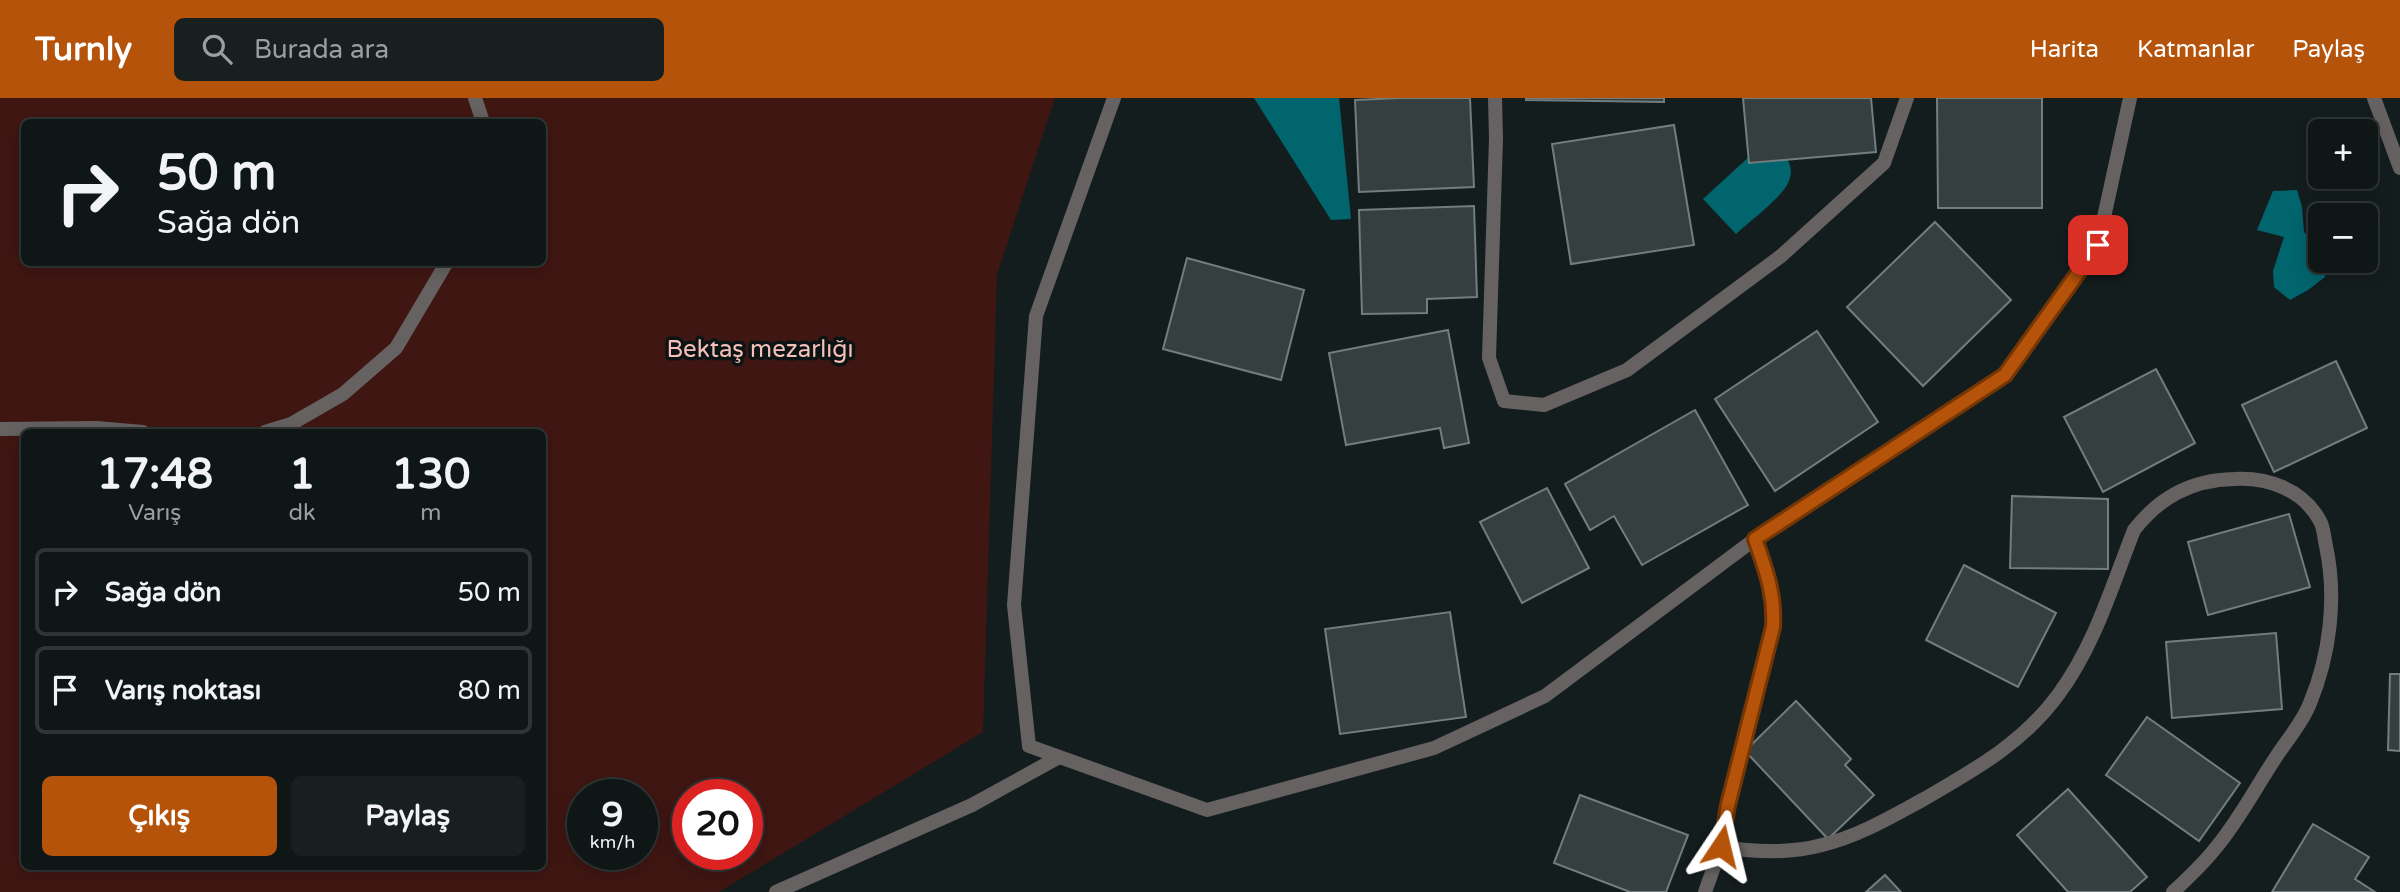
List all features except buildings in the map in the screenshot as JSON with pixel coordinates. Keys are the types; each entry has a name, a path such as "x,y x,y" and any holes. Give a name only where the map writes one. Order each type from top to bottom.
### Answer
{"street":[{"path":"475,98 482,119"},
{"path":"1114,98 1036,316 1014,605 1029,746 1207,810 1434,748 1545,696 1755,539 2005,375 2098,245 2130,98"},
{"path":"1495,98 1489,358 1504,401 1544,405 1627,370 1781,256 1884,163 1907,98"},
{"path":"2374,98 2400,168"},
{"path":"275,429 291,424 343,394 396,348 445,266"},
{"path":"0,429 108,429"},
{"path":"1721,846 1754,851 1788,851 1820,846 1886,820 1979,768 2011,745 2039,718 2064,687 2089,644 2134,530 2145,516 2175,493 2194,484 2235,479 2267,481 2283,486 2298,496 2321,522 2329,558 2332,595 2322,670 2309,706 2216,848 2173,892"},
{"path":"1705,892 1721,846 1728,805 1773,627 1774,603 1769,578 1755,539"},
{"path":"776,892 972,805 1059,757"}],"green space":[{"name":"Bektaş mezarlığı","path":"0,98 1055,98 997,274 983,732 763,865 763,779 672,779 672,870 755,870 719,892 0,892"}],"water":[{"path":"1254,98 1339,98 1351,219 1331,220"},
{"path":"1751,155 1785,156 1791,172 1785,189 1736,234 1703,199"},
{"path":"2297,190 2302,207 2304,232 2308,236 2308,273 2325,273 2325,277 2290,300 2274,287 2273,271 2284,237 2257,230 2273,191"}],"route":[{"path":"1721,846 1728,805 1773,627 1774,603 1769,578 1755,539 2005,375 2098,245"}]}
